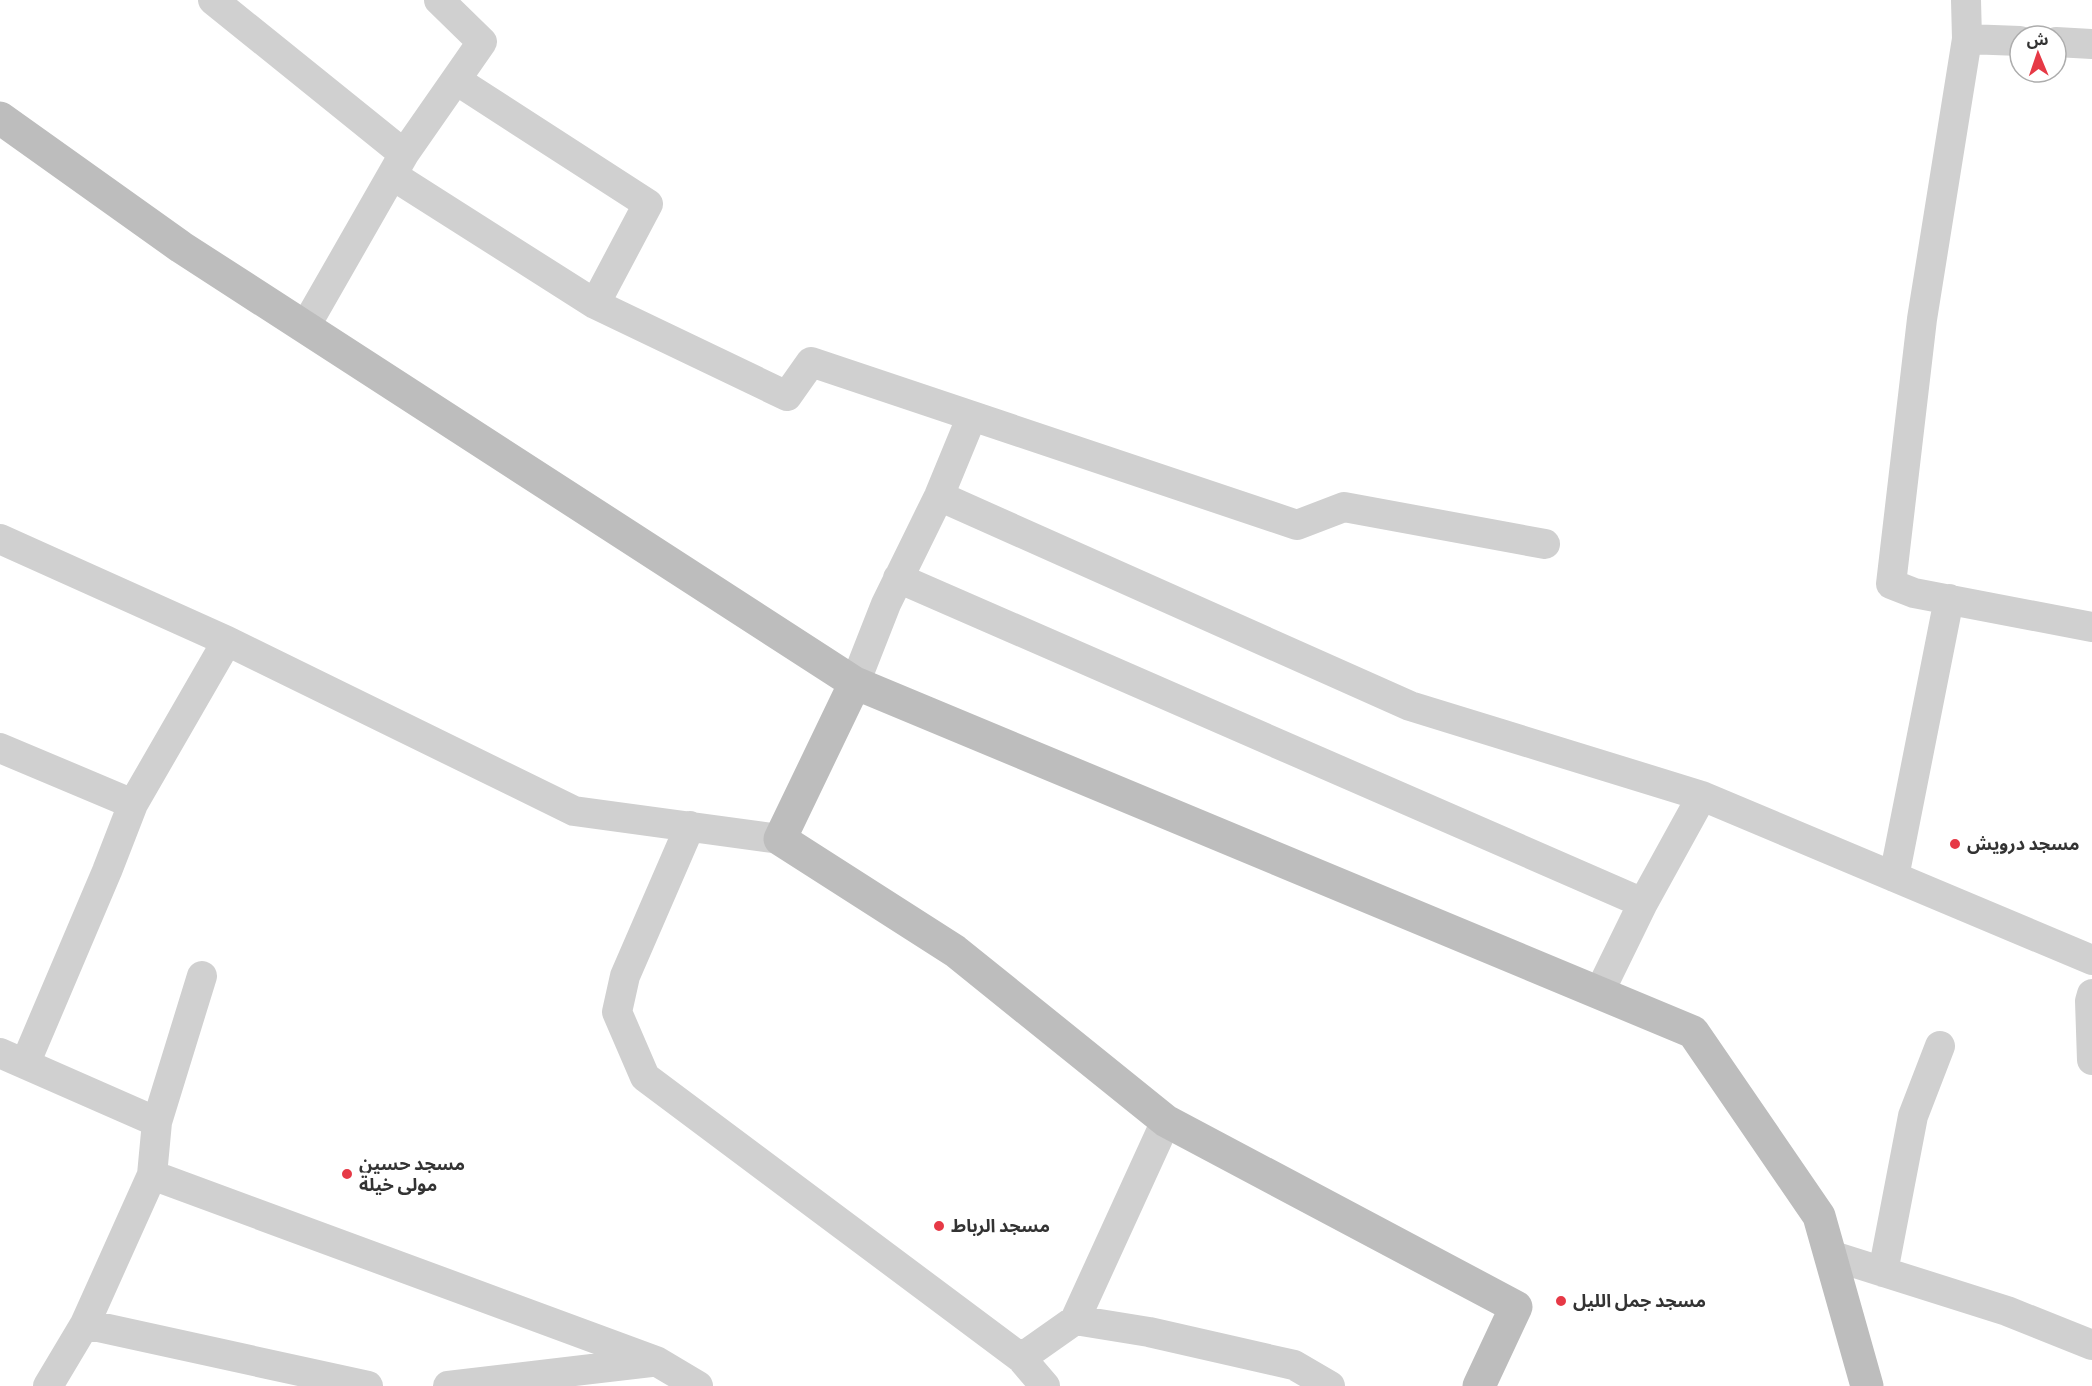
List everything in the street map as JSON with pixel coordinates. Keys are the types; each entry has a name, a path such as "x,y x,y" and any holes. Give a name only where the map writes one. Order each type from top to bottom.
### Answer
{"main road":[{"path":"0,118 181,247 855,683 1693,1032 1819,1216 1868,1386"},
{"path":"855,683 780,839 955,951 1166,1121 1516,1307 1479,1386"}],"street":[{"path":"213,0 398,164 595,304 787,396 811,362 1297,525 1344,507 1545,544"},
{"path":"305,327 398,164 482,42 439,0"},
{"path":"1966,0 1967,39 1922,319 1891,584 1914,593 2092,627"},
{"path":"1967,39 2008,41"},
{"path":"2068,43 2092,44"},
{"path":"456,80 648,204 595,304"},
{"path":"855,683 886,604 939,496 972,416"},
{"path":"939,496 1410,706 1702,796 2092,960"},
{"path":"0,539 226,641 574,811 780,839"},
{"path":"898,578 1643,903"},
{"path":"1894,877 1949,599"},
{"path":"157,1122 13,1059 107,871 133,804 226,641"},
{"path":"0,748 133,804"},
{"path":"1599,993 1643,903 1702,796"},
{"path":"690,826 625,976 617,1011 645,1077 1021,1358 1045,1386"},
{"path":"48,1386 86,1324 152,1175 157,1122 202,976"},
{"path":"2092,994 2090,1001 2092,1060"},
{"path":"1883,1272 1913,1116 1940,1046"},
{"path":"1021,1358 1075,1320 1166,1121"},
{"path":"152,1175 656,1361 698,1386"},
{"path":"1830,1255 2007,1311 2092,1345"},
{"path":"1075,1320 1149,1332 1294,1365 1330,1386"},
{"path":"86,1324 368,1386"},
{"path":"448,1386 656,1361"}],"place":[{"name":"مسجد درويش","path":"1955,844"},
{"name":"مسجد حسين مولى خيلة","path":"347,1174"},
{"name":"مسجد الرباط","path":"939,1226"},
{"name":"مسجد جمل الليل","path":"1561,1301"}]}
